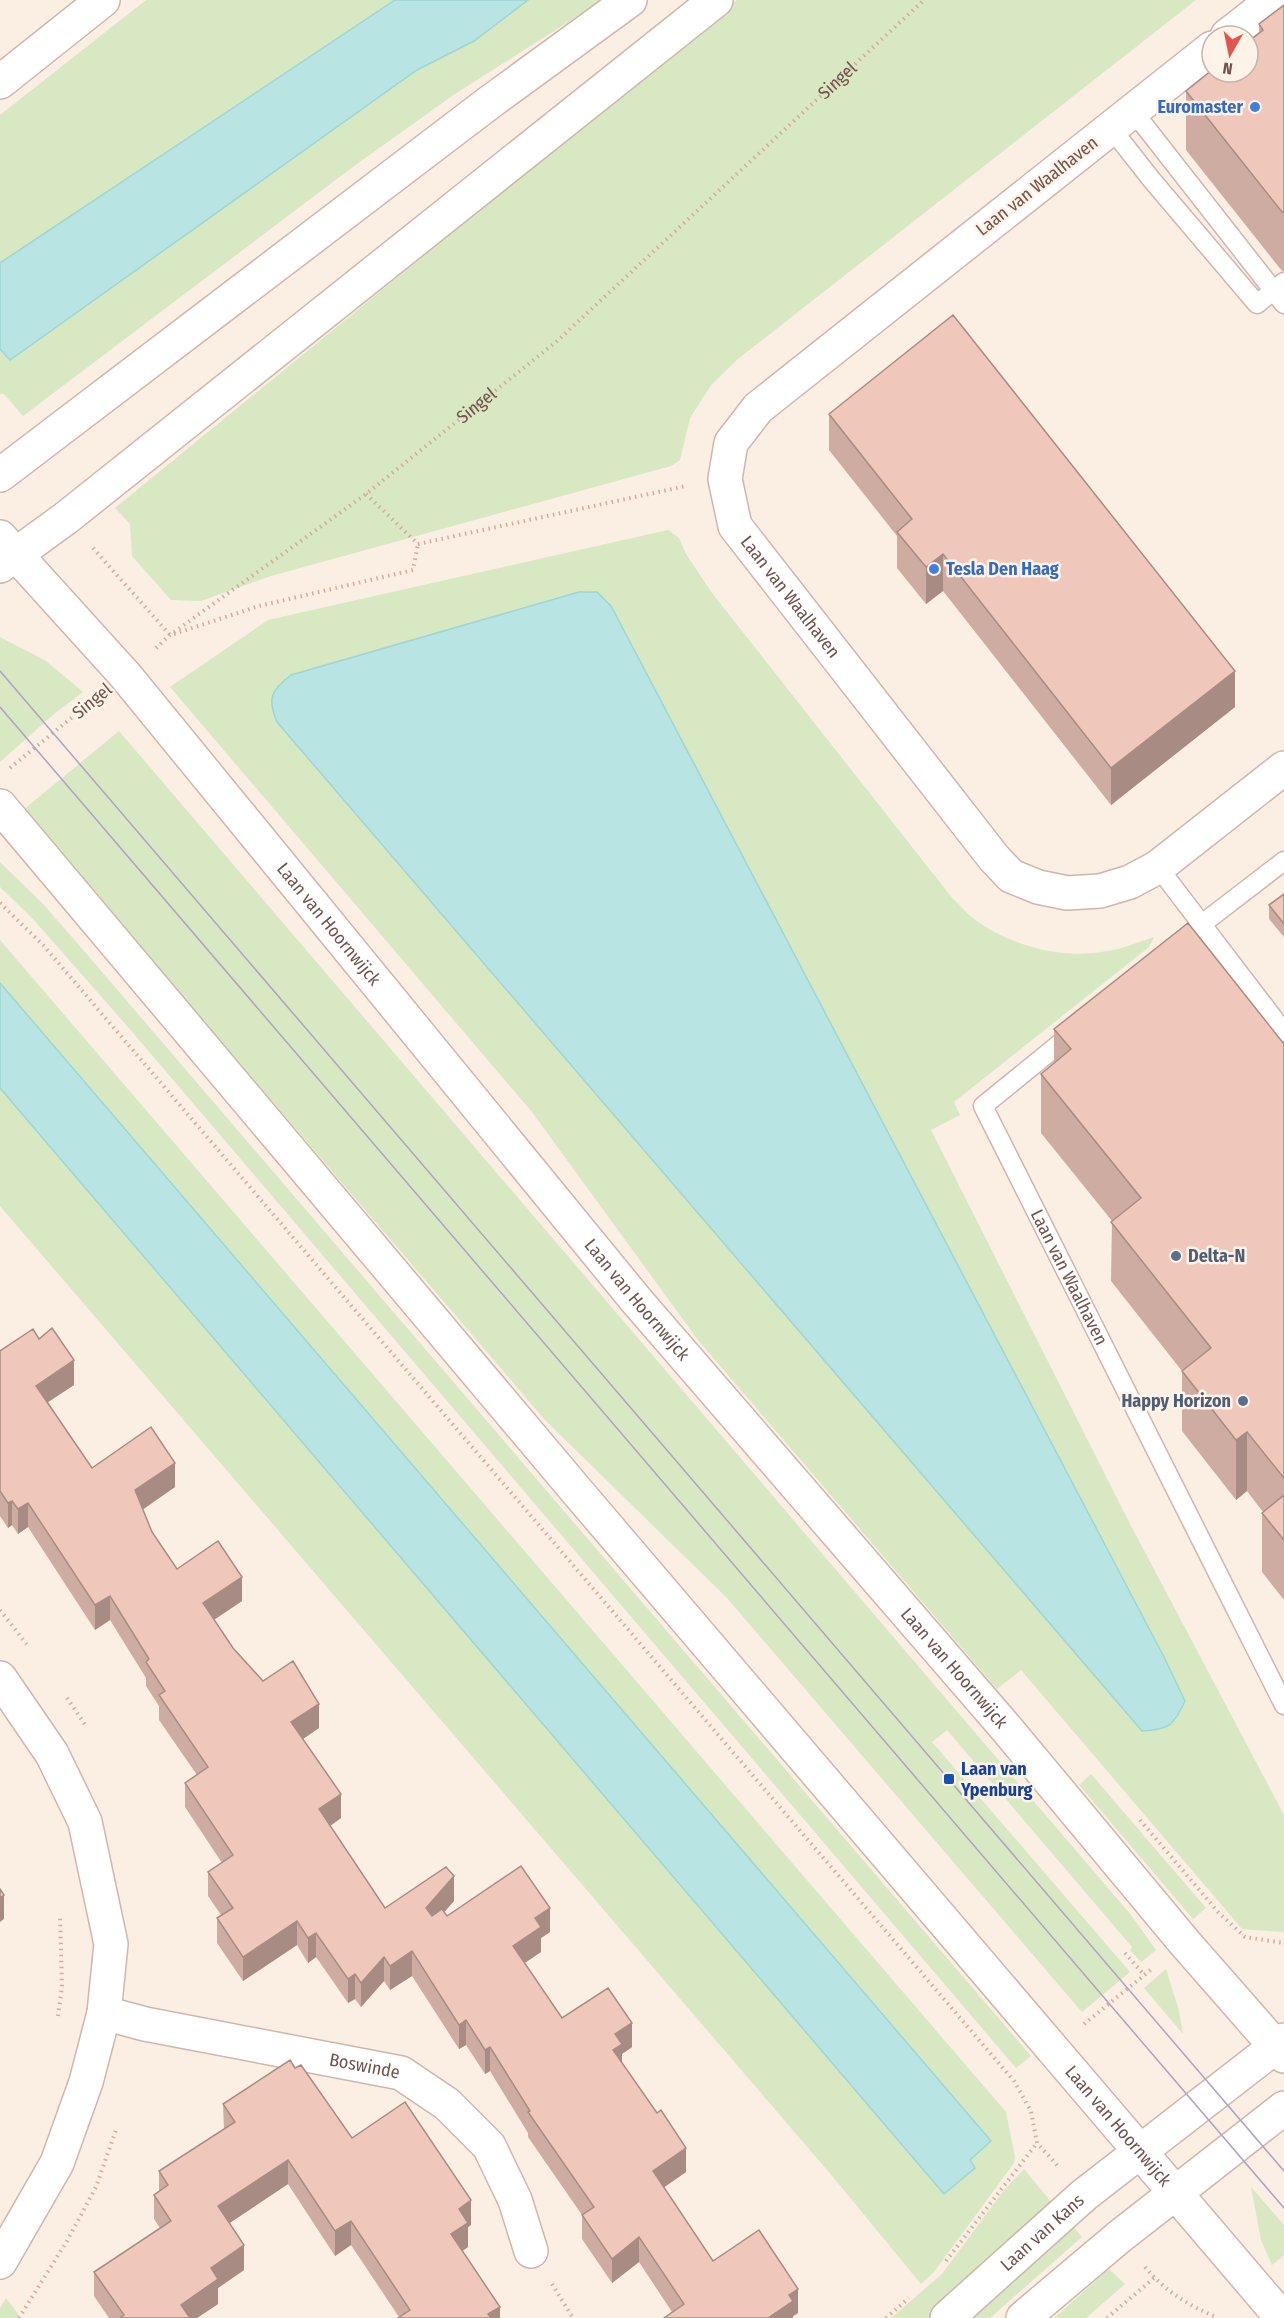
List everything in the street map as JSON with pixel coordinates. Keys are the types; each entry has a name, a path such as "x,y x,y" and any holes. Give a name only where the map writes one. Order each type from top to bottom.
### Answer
{"main road":[{"path":"0,82 103,0"},
{"path":"0,476 490,102 630,0"},
{"path":"5,553 66,518 716,0"},
{"path":"1242,24 1273,0"},
{"name":"Laan van Waalhaven","path":"1200,57 758,408 731,442 725,479 735,526 994,858 1011,876 1038,887 1067,894 1110,888 1130,882 1158,867 1284,768"},
{"name":"Laan van Hoornwijck","path":"5,553 125,675 636,1300 1006,1728 1185,1943 1281,2047"},
{"name":"Laan van Hoornwijck","path":"0,806 1052,2051 1282,2318"},
{"path":"0,1678 52,1754 85,1822 111,1944 104,2013 86,2082 57,2163 0,2262"},
{"name":"Boswinde","path":"104,2013 145,2024 401,2073 447,2104 489,2146 515,2200 531,2251"},
{"name":"Laan van Kans","path":"946,2318 1084,2195 1281,2047"},
{"path":"1023,2318 1119,2237 1284,2108"}],"lane":[{"path":"1122,119 1150,179 1257,303 1284,282"},
{"path":"1122,119 1284,304"},
{"path":"1164,958 1202,924 1284,861"},
{"path":"1158,867 1284,1032"},
{"name":"Laan van Waalhaven","path":"1084,1024 983,1106 1284,1705"}],"path":[{"name":"Singel","path":"9,769 125,675 170,635 366,494 556,342 924,0"},
{"path":"418,544 725,479"},
{"path":"366,494 418,544"},
{"path":"170,635 259,606 413,570 418,544"},
{"path":"0,903 43,945 1014,2081 1031,2111 1037,2143 1065,2173"},
{"path":"1135,1814 1218,1912 1245,1937 1284,1943"},
{"path":"1014,2081 1185,1943 1218,1912"},
{"path":"57,2020 62,1987 60,1916"},
{"path":"1125,1953 1144,1975"},
{"path":"940,2268 1037,2143"},
{"path":"1145,2266 1155,2278 1187,2305 1218,2318"},
{"path":"1107,2318 1155,2278"},
{"path":"886,2318 910,2298"}],"green space":[{"path":"146,0 395,0 0,263 0,115"},
{"path":"528,0 603,0 455,94 354,166 23,416 4,394 0,394 0,349 10,359 417,70 474,41"},
{"path":"737,0 1196,0 738,359 711,385 690,418 680,460 671,466 271,576 201,601 171,600 132,556 130,524 115,508"},
{"path":"668,530 679,538 686,554 712,593 953,899 970,916 986,927 1017,942 1068,953 1085,954 1108,951 1154,937 1149,947 954,1102 960,1115 931,1130 1129,1522 1284,1815 1284,1932 1242,1929 1021,1670 997,1689 698,1340 532,1112 170,687 268,620","holes":["611,606 1164,1657 1161,1730 1142,1730 277,722 291,675"]},
{"path":"0,637 46,661 83,692 54,714 0,762"},
{"path":"119,731 1131,1915 1156,1950 1141,1962 1130,1950 1132,1947 947,1730 932,1742 1130,1972 1082,2012 727,1598 545,1420 23,810"},
{"path":"0,862 44,905 84,951 1031,2056 1016,2068 128,1027 33,919 0,887"},
{"path":"0,940 1006,2112 1015,2157 1014,2163 934,2272 921,2284 833,2177 0,1206 0,1088 944,2194 975,2168 970,2160 991,2141 0,983"},
{"path":"1091,1774 1206,1908 1193,1919 1079,1785"},
{"path":"1166,1969 1179,2011 1183,2034 1144,1988"},
{"path":"1024,2169 1052,2203 928,2318 891,2318 942,2274 1004,2190"},
{"path":"1251,2187 1284,2225 1284,2255 1272,2265 1261,2240"},
{"path":"1071,2224 1082,2237 990,2318 965,2318"},
{"path":"1109,2269 1125,2284 1086,2318 1054,2318"},
{"path":"6,2298 21,2318 0,2318 0,2308"}],"water":[{"path":"395,0 528,0 474,41 417,70 10,360 0,349 0,263"},
{"path":"579,592 597,592 611,606 1164,1657 1185,1701 1170,1725 1142,1731 277,722 272,707 273,696 279,685 291,675"},
{"path":"0,983 991,2141 970,2160 975,2168 944,2194 0,1088"}],"building":[{"path":"1284,5 1284,212 1186,91 1200,80 1200,84 1260,84 1260,32 1263,30 1259,24"},
{"path":"953,315 1235,671 1111,768 943,554 926,567 897,532 912,519 829,414"},
{"path":"1284,894 1284,924 1269,905"},
{"path":"1188,923 1284,1044 1284,1478 1247,1432 1236,1440 1182,1371 1211,1348 1111,1222 1141,1198 1041,1074 1071,1049 1054,1029"},
{"path":"52,1328 74,1360 36,1386 92,1468 151,1427 175,1463 135,1490 152,1532 177,1569 218,1541 242,1577 203,1603 233,1648 263,1681 293,1661 319,1704 291,1722 341,1794 319,1809 385,1908 446,1867 454,1876 426,1908 432,1916 442,1909 447,1916 521,1866 550,1908 535,1918 541,1927 513,1946 562,2018 608,1988 632,2023 615,2034 622,2044 613,2050 657,2113 661,2110 686,2148 653,2171 713,2261 759,2230 798,2289 789,2295 793,2301 768,2318 664,2318 684,2304 639,2237 612,2259 582,2215 594,2207 528,2112 530,2111 490,2047 485,2050 466,2020 459,2025 412,1951 390,1966 384,1957 361,1983 355,1974 348,1979 316,1933 308,1938 297,1921 243,1957 217,1918 233,1908 208,1872 233,1855 185,1783 208,1767 159,1695 165,1691 146,1662 149,1659 110,1596 95,1605 28,1503 18,1509 12,1501 8,1503 0,1491 0,1351 33,1329 39,1339"},
{"path":"1284,1495 1284,1540 1262,1513"},
{"path":"290,2060 295,2068 301,2065 352,2138 405,2102 471,2200 459,2209 468,2223 451,2234 500,2307 488,2314 491,2318 398,2318 410,2310 351,2221 335,2231 288,2160 218,2206 244,2245 211,2268 218,2279 181,2305 190,2318 120,2318 124,2315 94,2272 171,2221 154,2195 168,2185 159,2171 235,2122 223,2104"}],"tram line":[{"path":"0,671 1284,2171"},
{"path":"0,707 1284,2208"}],"place":[{"name":"Euromaster","path":"1255,107"},
{"name":"Tesla Den Haag","path":"934,569"},
{"name":"Delta-N","path":"1176,1256"},
{"name":"Happy Horizon","path":"1243,1401"},
{"name":"Laan van Ypenburg","path":"949,1779"}]}
